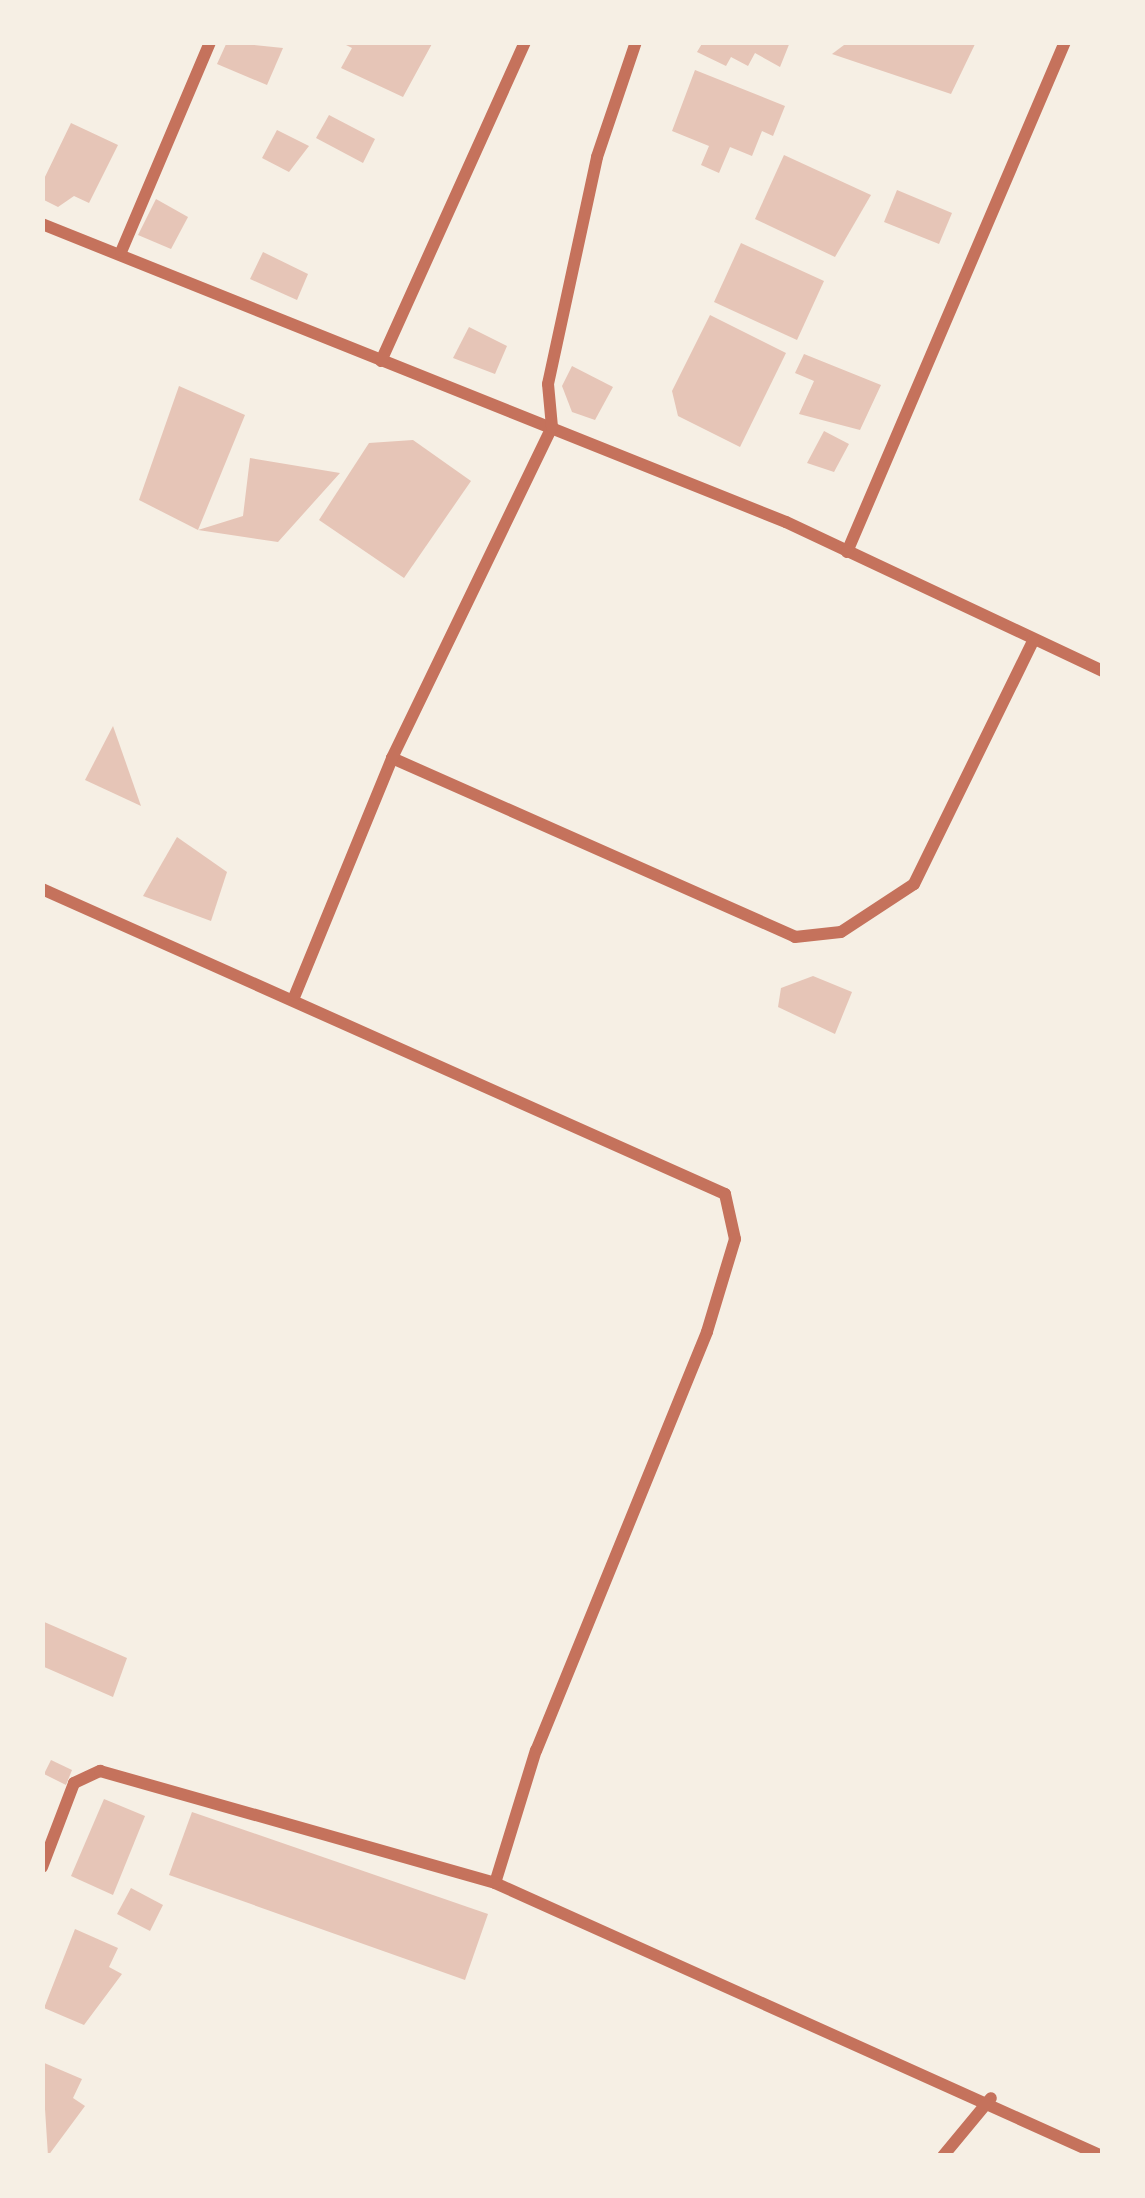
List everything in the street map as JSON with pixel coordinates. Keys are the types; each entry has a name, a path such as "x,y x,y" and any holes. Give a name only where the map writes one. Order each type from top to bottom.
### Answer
{"street":[{"path":"121,252 210,42"},
{"path":"381,361 525,42"},
{"path":"295,995 392,758 552,427 548,383 597,158 635,42"},
{"path":"848,552 1065,42"},
{"path":"42,224 552,427 848,552 1103,671"},
{"path":"392,758 795,937 841,932 914,884 1033,641"},
{"path":"42,889 682,1166 734,1211 707,1332 536,1750 495,1883"},
{"path":"42,1868 74,1783 100,1772 495,1883 992,2098 1102,2156"},
{"path":"943,2156 992,2098"}],"building":[{"path":"227,42 283,48 267,85 217,64"},
{"path":"340,42 433,42 403,97 341,68 352,48"},
{"path":"703,42 790,42 780,67 755,53 748,66 731,57 726,66 697,52"},
{"path":"848,42 976,42 951,94 832,54"},
{"path":"695,70 785,106 773,136 762,131 752,156 730,147 719,173 701,165 709,146 672,131"},
{"path":"329,115 375,139 363,163 316,138"},
{"path":"71,123 118,145 89,203 74,196 58,207 42,199 42,183"},
{"path":"277,130 309,146 289,172 262,158"},
{"path":"784,155 871,195 835,257 755,219"},
{"path":"897,190 952,213 939,244 884,222"},
{"path":"156,199 188,217 171,249 138,235"},
{"path":"741,243 824,281 797,340 714,302"},
{"path":"263,252 308,274 297,300 250,279"},
{"path":"710,315 786,353 740,447 678,416 672,391"},
{"path":"469,327 507,346 495,374 453,358"},
{"path":"804,354 881,385 860,430 799,414 814,381 795,373"},
{"path":"572,366 613,387 595,420 572,412 562,386"},
{"path":"179,386 245,415 198,530 139,500"},
{"path":"824,431 849,444 834,472 807,463"},
{"path":"413,440 471,481 404,578 319,520 369,443"},
{"path":"250,458 340,473 278,542 198,530 243,516"},
{"path":"113,726 141,806 85,780"},
{"path":"177,837 227,872 211,921 143,896"},
{"path":"813,976 852,992 835,1034 778,1007 781,988"},
{"path":"42,1621 127,1658 113,1697 42,1666"},
{"path":"51,1760 72,1770 66,1785 44,1774"},
{"path":"104,1799 145,1816 113,1895 71,1876"},
{"path":"192,1812 488,1914 465,1980 169,1875"},
{"path":"131,1888 163,1905 150,1931 117,1914"},
{"path":"75,1929 118,1948 109,1967 122,1974 84,2025 44,2008"},
{"path":"42,2062 82,2079 73,2098 85,2106 48,2156"}]}
